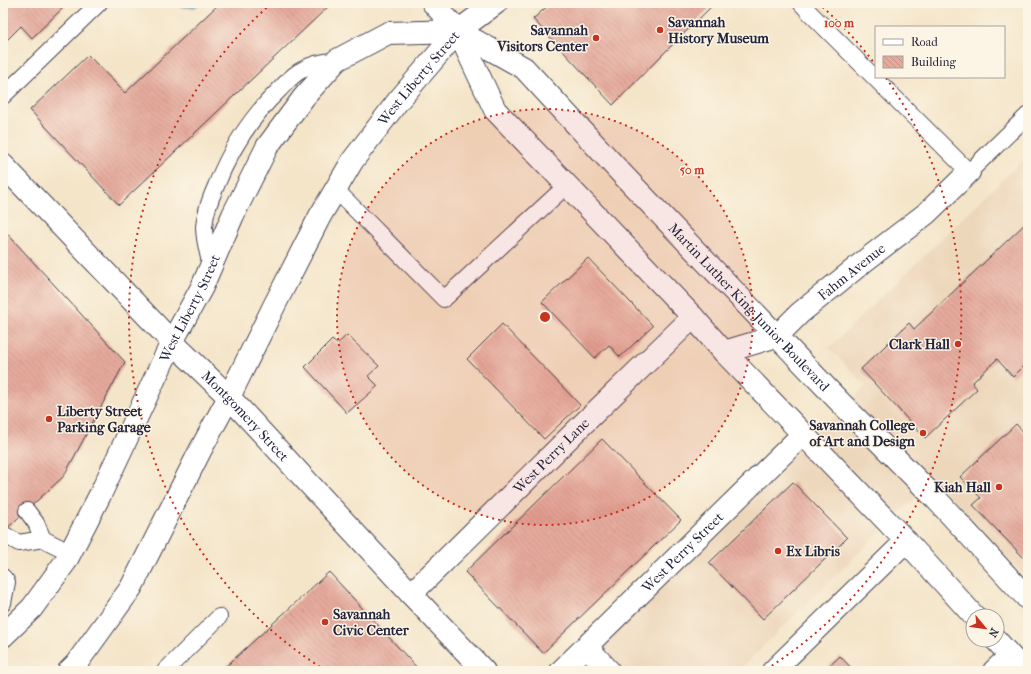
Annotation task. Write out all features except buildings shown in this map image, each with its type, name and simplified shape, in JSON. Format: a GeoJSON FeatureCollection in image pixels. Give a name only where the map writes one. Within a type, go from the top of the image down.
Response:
{"type":"FeatureCollection","features":[{"type":"Feature","properties":{"kind":"main road","name":"Martin Luther King Junior Boulevard"},"geometry":{"type":"LineString","coordinates":[[433,3],[458,31],[495,110],[693,317],[724,352],[906,541],[967,608]]}},
{"type":"Feature","properties":{"kind":"main road"},"geometry":{"type":"LineString","coordinates":[[458,31],[496,3]]}},
{"type":"Feature","properties":{"kind":"main road","name":"Martin Luther King Junior Boulevard"},"geometry":{"type":"LineString","coordinates":[[458,31],[524,68],[838,400],[937,500],[1028,599]]}},
{"type":"Feature","properties":{"kind":"main road","name":"West Liberty Street"},"geometry":{"type":"LineString","coordinates":[[7,625],[32,608],[71,553],[172,342],[202,287],[233,215],[267,147],[304,97],[337,60],[388,33],[458,31]]}},
{"type":"Feature","properties":{"kind":"main road","name":"West Liberty Street"},"geometry":{"type":"LineString","coordinates":[[68,671],[76,664],[131,588],[320,216],[354,160],[398,101],[458,31]]}},
{"type":"Feature","properties":{"kind":"main road","name":"Montgomery Street"},"geometry":{"type":"LineString","coordinates":[[3,165],[172,342],[229,397],[484,671]]}},
{"type":"Feature","properties":{"kind":"main road","name":"Fahm Avenue"},"geometry":{"type":"LineString","coordinates":[[724,352],[777,336],[800,313],[867,258],[927,213],[969,172]]}},
{"type":"Feature","properties":{"kind":"main road","name":"West Perry Lane"},"geometry":{"type":"LineString","coordinates":[[411,594],[693,317]]}},
{"type":"Feature","properties":{"kind":"main road","name":"West Perry Street"},"geometry":{"type":"LineString","coordinates":[[561,671],[803,434]]}},
{"type":"Feature","properties":{"kind":"main road"},"geometry":{"type":"LineString","coordinates":[[773,671],[906,541]]}},
{"type":"Feature","properties":{"kind":"main road"},"geometry":{"type":"LineString","coordinates":[[587,647],[609,671]]}},
{"type":"Feature","properties":{"kind":"main road"},"geometry":{"type":"LineString","coordinates":[[994,671],[1017,663],[1003,648]]}},
{"type":"Feature","properties":{"kind":"lane"},"geometry":{"type":"LineString","coordinates":[[3,96],[99,3]]}},
{"type":"Feature","properties":{"kind":"lane"},"geometry":{"type":"LineString","coordinates":[[801,3],[969,172]]}},
{"type":"Feature","properties":{"kind":"lane"},"geometry":{"type":"LineString","coordinates":[[211,266],[204,226],[210,199],[225,164],[245,129],[264,104],[301,70],[313,64],[337,60]]}},
{"type":"Feature","properties":{"kind":"lane","name":"Fahm Avenue"},"geometry":{"type":"LineString","coordinates":[[969,172],[1028,115]]}},
{"type":"Feature","properties":{"kind":"lane"},"geometry":{"type":"LineString","coordinates":[[336,190],[444,299],[567,185]]}},
{"type":"Feature","properties":{"kind":"lane"},"geometry":{"type":"LineString","coordinates":[[27,511],[36,523],[43,539]]}},
{"type":"Feature","properties":{"kind":"lane"},"geometry":{"type":"LineString","coordinates":[[3,534],[19,543],[43,539],[71,553]]}},
{"type":"Feature","properties":{"kind":"lane"},"geometry":{"type":"LineString","coordinates":[[3,577],[7,582],[3,603]]}},
{"type":"Feature","properties":{"kind":"lane"},"geometry":{"type":"LineString","coordinates":[[165,671],[219,617]]}},
{"type":"Feature","properties":{"kind":"shaded area","name":"Savannah College of Art and Design"},"geometry":{"type":"Polygon","coordinates":[[[1028,155],[1028,580],[934,479],[738,671],[625,671],[598,642],[866,386],[829,348],[1028,155]]]}},
{"type":"Feature","properties":{"kind":"water"},"geometry":{"type":"Polygon","coordinates":[[[176,3],[200,3],[195,7],[180,7],[176,3]]]}},
{"type":"Feature","properties":{"kind":"place","name":"Savannah History Museum"},"geometry":{"type":"Point","coordinates":[660,30]}},
{"type":"Feature","properties":{"kind":"place","name":"Savannah Visitors Center"},"geometry":{"type":"Point","coordinates":[596,38]}},
{"type":"Feature","properties":{"kind":"place","name":"Clark Hall"},"geometry":{"type":"Point","coordinates":[958,344]}},
{"type":"Feature","properties":{"kind":"place","name":"Liberty Street Parking Garage"},"geometry":{"type":"Point","coordinates":[49,419]}},
{"type":"Feature","properties":{"kind":"place","name":"Savannah College of Art and Design"},"geometry":{"type":"Point","coordinates":[923,433]}},
{"type":"Feature","properties":{"kind":"place","name":"Kiah Hall"},"geometry":{"type":"Point","coordinates":[999,487]}},
{"type":"Feature","properties":{"kind":"place","name":"Ex Libris"},"geometry":{"type":"Point","coordinates":[778,551]}},
{"type":"Feature","properties":{"kind":"place","name":"Savannah Civic Center"},"geometry":{"type":"Point","coordinates":[325,622]}}]}
